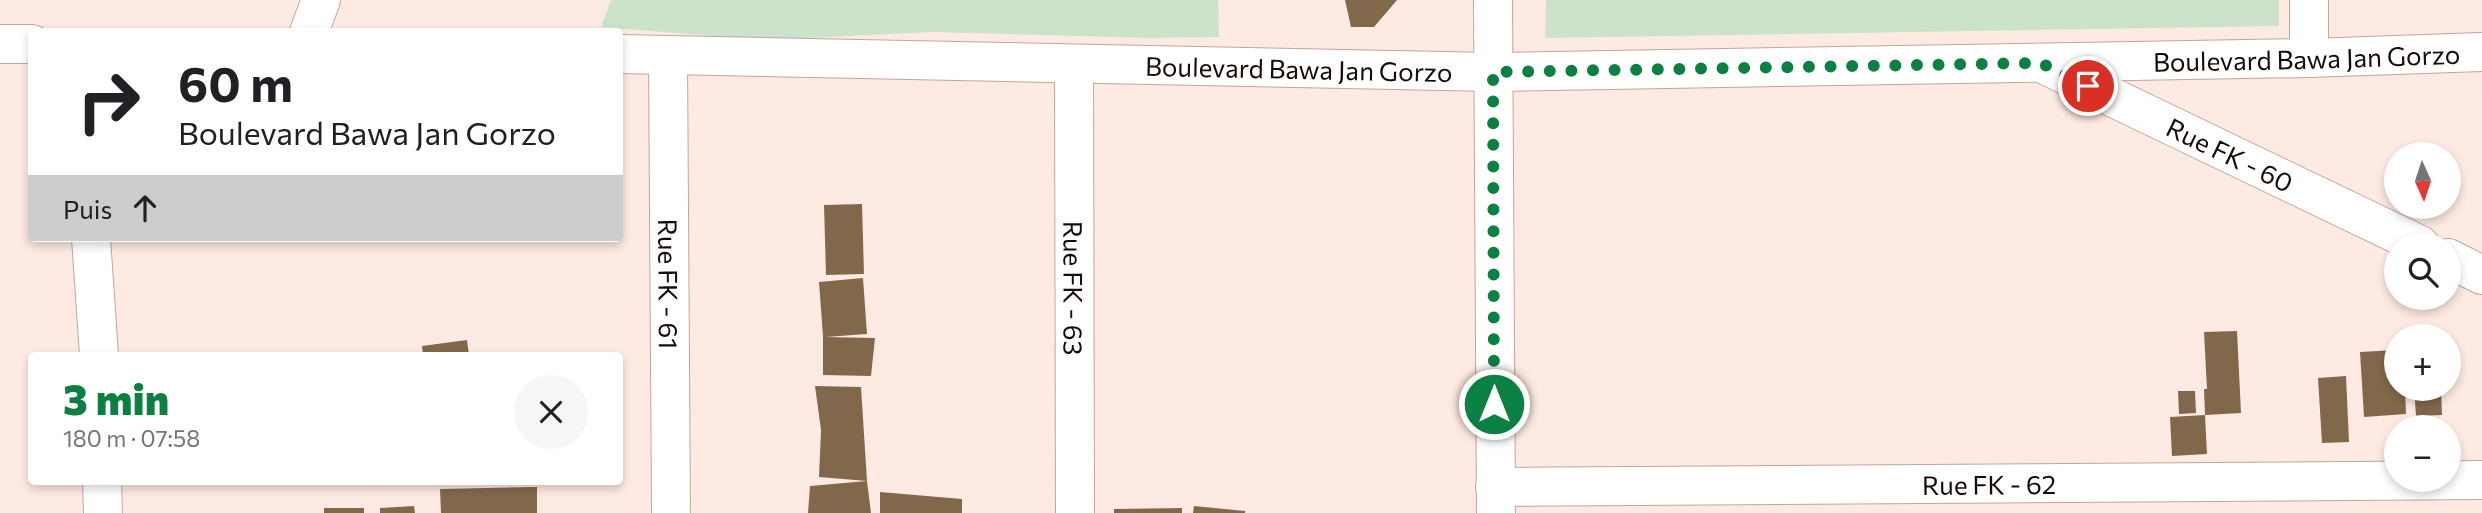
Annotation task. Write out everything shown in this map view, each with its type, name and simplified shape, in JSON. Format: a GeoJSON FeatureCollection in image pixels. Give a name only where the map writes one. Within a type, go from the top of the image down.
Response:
{"type":"FeatureCollection","features":[{"type":"Feature","properties":{"kind":"street"},"geometry":{"type":"LineString","coordinates":[[310,28],[321,0]]}},
{"type":"Feature","properties":{"kind":"street"},"geometry":{"type":"LineString","coordinates":[[1493,0],[1495,500]]}},
{"type":"Feature","properties":{"kind":"street"},"geometry":{"type":"LineString","coordinates":[[2309,0],[2309,58]]}},
{"type":"Feature","properties":{"kind":"street"},"geometry":{"type":"LineString","coordinates":[[0,44],[28,44]]}},
{"type":"Feature","properties":{"kind":"street","name":"Boulevard Bawa Jan Gorzo"},"geometry":{"type":"LineString","coordinates":[[623,54],[1493,72],[2309,58],[2482,52]]}},
{"type":"Feature","properties":{"kind":"street","name":"Rue FK - 61"},"geometry":{"type":"LineString","coordinates":[[668,56],[671,513]]}},
{"type":"Feature","properties":{"kind":"street","name":"Rue FK - 60"},"geometry":{"type":"LineString","coordinates":[[2041,63],[2395,233]]}},
{"type":"Feature","properties":{"kind":"street","name":"Rue FK - 63"},"geometry":{"type":"LineString","coordinates":[[1074,64],[1075,513]]}},
{"type":"Feature","properties":{"kind":"street"},"geometry":{"type":"LineString","coordinates":[[91,242],[99,352]]}},
{"type":"Feature","properties":{"kind":"street"},"geometry":{"type":"LineString","coordinates":[[2461,264],[2482,275]]}},
{"type":"Feature","properties":{"kind":"street","name":"Rue FK - 62"},"geometry":{"type":"LineString","coordinates":[[1495,500],[2482,480]]}},
{"type":"Feature","properties":{"kind":"street"},"geometry":{"type":"LineString","coordinates":[[102,485],[103,513]]}},
{"type":"Feature","properties":{"kind":"green space"},"geometry":{"type":"Polygon","coordinates":[[[611,0],[1218,0],[1219,37],[1150,38],[932,32],[765,40],[601,27],[611,0]]]}},
{"type":"Feature","properties":{"kind":"green space"},"geometry":{"type":"Polygon","coordinates":[[[1546,0],[2279,0],[2279,26],[1545,38],[1546,0]]]}},
{"type":"Feature","properties":{"kind":"building"},"geometry":{"type":"Polygon","coordinates":[[[1345,0],[1397,0],[1374,27],[1351,27],[1345,0]]]}},
{"type":"Feature","properties":{"kind":"building"},"geometry":{"type":"Polygon","coordinates":[[[862,204],[864,274],[826,275],[824,205],[862,204]]]}},
{"type":"Feature","properties":{"kind":"building"},"geometry":{"type":"Polygon","coordinates":[[[863,278],[867,334],[826,337],[875,338],[871,376],[823,375],[819,282],[863,278]]]}},
{"type":"Feature","properties":{"kind":"building"},"geometry":{"type":"Polygon","coordinates":[[[2237,331],[2241,413],[2205,415],[2204,389],[2207,389],[2204,332],[2237,331]]]}},
{"type":"Feature","properties":{"kind":"building"},"geometry":{"type":"Polygon","coordinates":[[[467,340],[469,352],[423,352],[422,346],[467,340]]]}},
{"type":"Feature","properties":{"kind":"building"},"geometry":{"type":"Polygon","coordinates":[[[2384,351],[2384,401],[2406,401],[2406,414],[2364,417],[2360,352],[2384,351]]]}},
{"type":"Feature","properties":{"kind":"building"},"geometry":{"type":"Polygon","coordinates":[[[2346,376],[2349,442],[2322,443],[2318,378],[2346,376]]]}},
{"type":"Feature","properties":{"kind":"building"},"geometry":{"type":"Polygon","coordinates":[[[815,386],[861,387],[867,481],[819,477],[821,430],[815,386]]]}},
{"type":"Feature","properties":{"kind":"building"},"geometry":{"type":"Polygon","coordinates":[[[2178,391],[2195,391],[2196,413],[2179,414],[2178,391]]]}},
{"type":"Feature","properties":{"kind":"building"},"geometry":{"type":"Polygon","coordinates":[[[2415,401],[2441,401],[2442,415],[2416,415],[2415,401]]]}},
{"type":"Feature","properties":{"kind":"building"},"geometry":{"type":"Polygon","coordinates":[[[2205,415],[2207,454],[2172,456],[2170,417],[2205,415]]]}},
{"type":"Feature","properties":{"kind":"building"},"geometry":{"type":"Polygon","coordinates":[[[867,481],[871,513],[808,513],[810,486],[867,481]]]}},
{"type":"Feature","properties":{"kind":"building"},"geometry":{"type":"Polygon","coordinates":[[[537,487],[537,513],[441,513],[440,489],[537,487]]]}},
{"type":"Feature","properties":{"kind":"building"},"geometry":{"type":"Polygon","coordinates":[[[880,492],[962,499],[962,513],[880,513],[880,492]]]}},
{"type":"Feature","properties":{"kind":"building"},"geometry":{"type":"Polygon","coordinates":[[[414,506],[415,513],[380,513],[380,508],[414,506]]]}},
{"type":"Feature","properties":{"kind":"building"},"geometry":{"type":"Polygon","coordinates":[[[1194,506],[1245,511],[1245,513],[1193,513],[1194,506]]]}},
{"type":"Feature","properties":{"kind":"building"},"geometry":{"type":"Polygon","coordinates":[[[324,508],[364,508],[364,513],[324,513],[324,508]]]}},
{"type":"Feature","properties":{"kind":"building"},"geometry":{"type":"Polygon","coordinates":[[[1182,508],[1182,513],[1114,513],[1114,509],[1182,508]]]}},
{"type":"Feature","properties":{"kind":"route"},"geometry":{"type":"LineString","coordinates":[[1494,404],[1493,72],[2041,63],[2088,86]]}}]}
